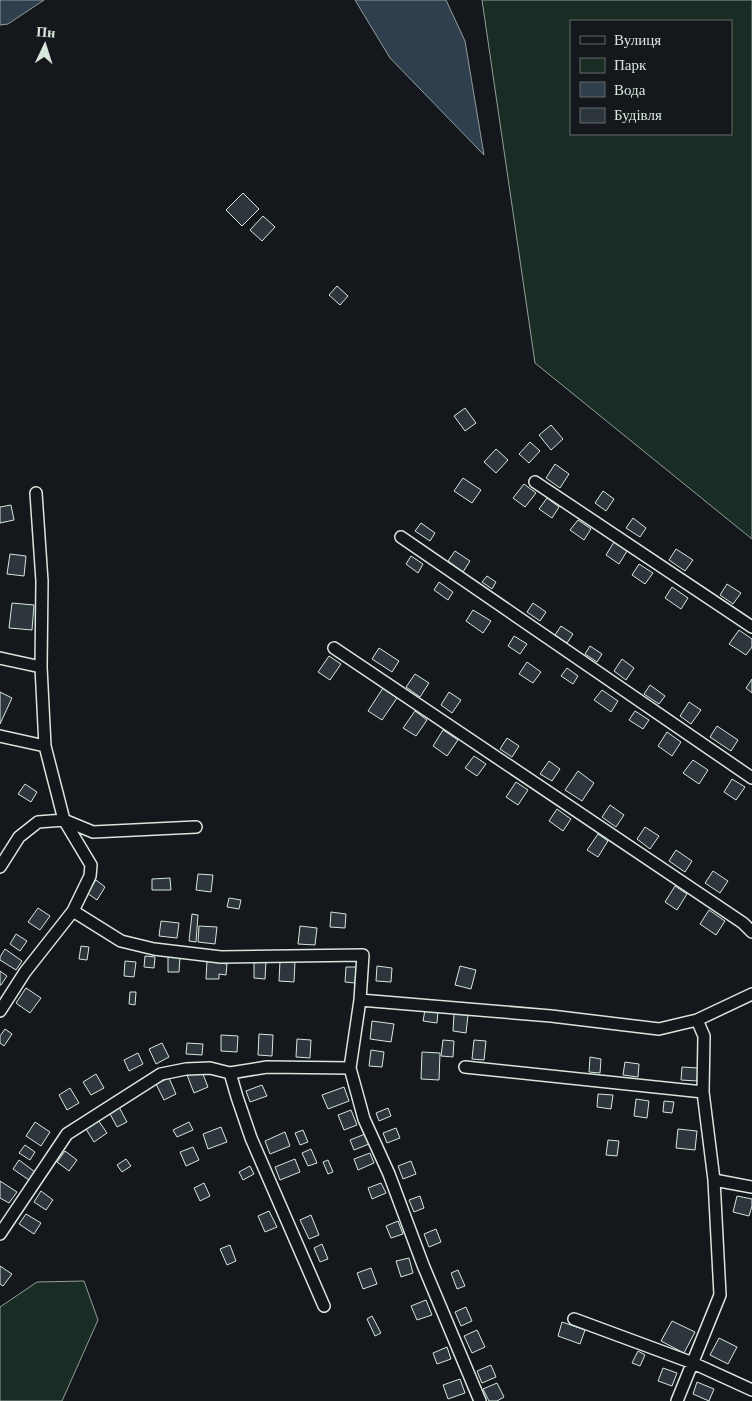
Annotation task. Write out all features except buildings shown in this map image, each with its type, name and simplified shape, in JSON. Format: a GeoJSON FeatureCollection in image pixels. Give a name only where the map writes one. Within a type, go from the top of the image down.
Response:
{"type":"FeatureCollection","features":[{"type":"Feature","properties":{"kind":"street"},"geometry":{"type":"LineString","coordinates":[[535,482],[752,627]]}},
{"type":"Feature","properties":{"kind":"street"},"geometry":{"type":"LineString","coordinates":[[0,1011],[25,972],[73,912],[90,876],[90,865],[64,820],[44,746],[41,667],[42,581],[36,492]]}},
{"type":"Feature","properties":{"kind":"street"},"geometry":{"type":"LineString","coordinates":[[401,537],[752,778]]}},
{"type":"Feature","properties":{"kind":"street"},"geometry":{"type":"LineString","coordinates":[[334,648],[743,923],[752,932]]}},
{"type":"Feature","properties":{"kind":"street"},"geometry":{"type":"LineString","coordinates":[[0,658],[41,667]]}},
{"type":"Feature","properties":{"kind":"street"},"geometry":{"type":"LineString","coordinates":[[0,736],[44,746]]}},
{"type":"Feature","properties":{"kind":"street"},"geometry":{"type":"LineString","coordinates":[[0,867],[19,837],[38,822],[64,820],[92,832],[196,827]]}},
{"type":"Feature","properties":{"kind":"street"},"geometry":{"type":"LineString","coordinates":[[73,912],[120,940],[154,949],[221,957],[363,955],[360,1000],[350,1068],[364,1119],[389,1174],[423,1265],[480,1401]]}},
{"type":"Feature","properties":{"kind":"street"},"geometry":{"type":"LineString","coordinates":[[360,1000],[551,1016],[659,1029],[697,1020],[752,994]]}},
{"type":"Feature","properties":{"kind":"street"},"geometry":{"type":"LineString","coordinates":[[677,1401],[720,1295],[714,1180],[703,1092],[704,1036],[697,1020]]}},
{"type":"Feature","properties":{"kind":"street"},"geometry":{"type":"LineString","coordinates":[[0,1234],[67,1134],[161,1074],[194,1068],[210,1068],[230,1073],[267,1067],[350,1068]]}},
{"type":"Feature","properties":{"kind":"street"},"geometry":{"type":"LineString","coordinates":[[465,1067],[703,1092]]}},
{"type":"Feature","properties":{"kind":"street"},"geometry":{"type":"LineString","coordinates":[[230,1073],[251,1138],[324,1306]]}},
{"type":"Feature","properties":{"kind":"street"},"geometry":{"type":"LineString","coordinates":[[714,1180],[752,1187]]}},
{"type":"Feature","properties":{"kind":"street"},"geometry":{"type":"LineString","coordinates":[[574,1319],[693,1363],[752,1390]]}},
{"type":"Feature","properties":{"kind":"green space"},"geometry":{"type":"Polygon","coordinates":[[[482,0],[752,0],[752,539],[535,363],[482,0]]]}},
{"type":"Feature","properties":{"kind":"green space"},"geometry":{"type":"Polygon","coordinates":[[[84,1281],[98,1320],[62,1401],[0,1401],[0,1307],[37,1282],[84,1281]]]}},
{"type":"Feature","properties":{"kind":"water"},"geometry":{"type":"Polygon","coordinates":[[[0,0],[44,0],[8,24],[0,25],[0,0]]]}},
{"type":"Feature","properties":{"kind":"water"},"geometry":{"type":"Polygon","coordinates":[[[355,0],[446,0],[465,41],[484,155],[390,58],[355,0]]]}}]}
